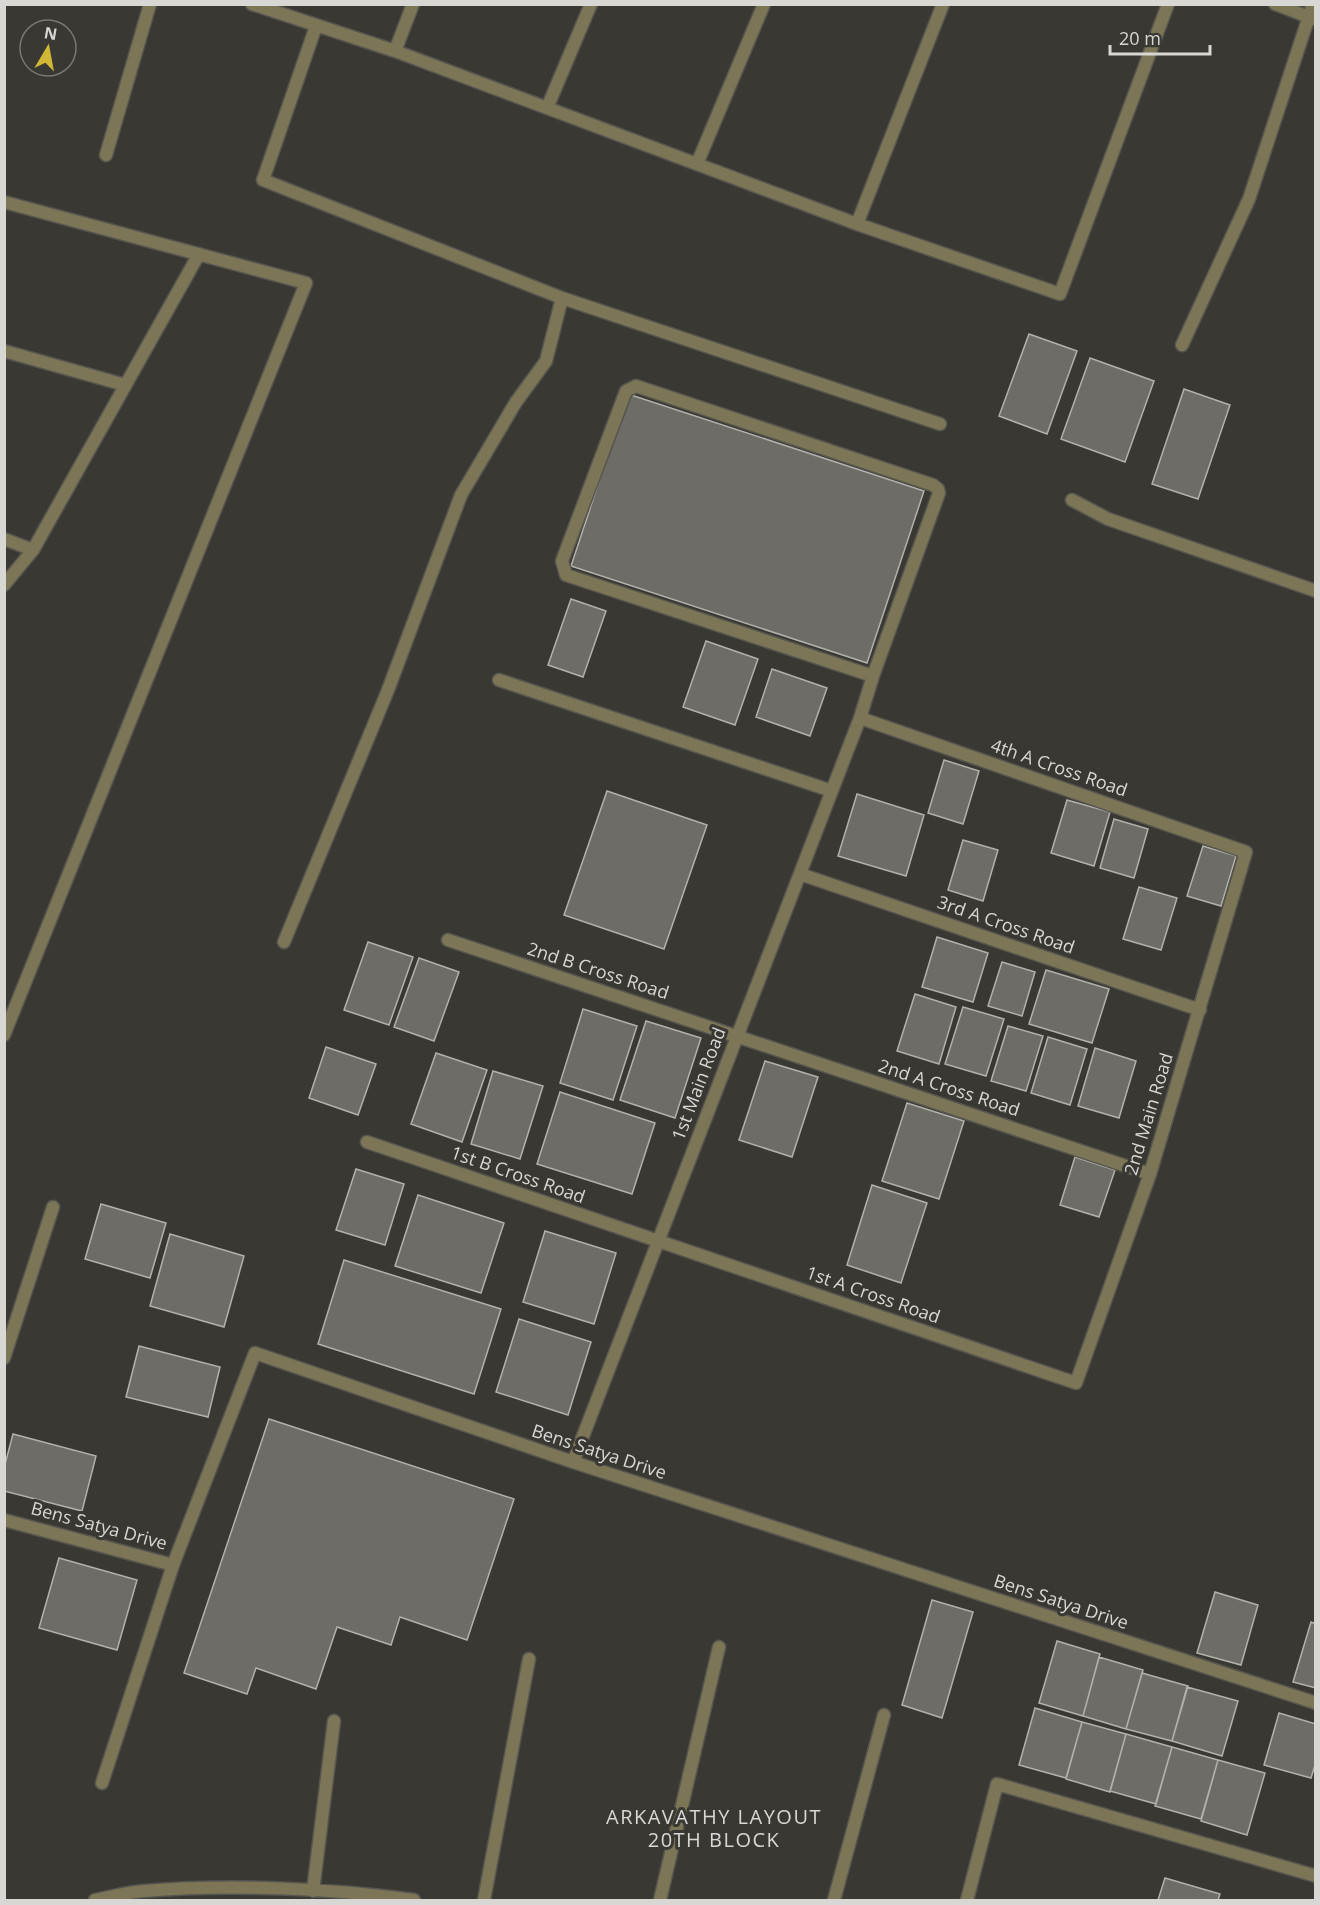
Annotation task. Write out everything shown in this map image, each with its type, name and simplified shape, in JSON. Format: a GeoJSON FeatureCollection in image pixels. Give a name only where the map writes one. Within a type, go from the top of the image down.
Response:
{"type":"FeatureCollection","features":[{"type":"Feature","properties":{"kind":"street"},"geometry":{"type":"LineString","coordinates":[[106,154],[150,4]]}},
{"type":"Feature","properties":{"kind":"street"},"geometry":{"type":"LineString","coordinates":[[252,4],[281,9],[316,26],[395,51],[857,224],[1060,294],[1168,4]]}},
{"type":"Feature","properties":{"kind":"street"},"geometry":{"type":"LineString","coordinates":[[395,51],[413,4]]}},
{"type":"Feature","properties":{"kind":"street"},"geometry":{"type":"LineString","coordinates":[[547,108],[591,4]]}},
{"type":"Feature","properties":{"kind":"street"},"geometry":{"type":"LineString","coordinates":[[697,164],[764,4]]}},
{"type":"Feature","properties":{"kind":"street"},"geometry":{"type":"LineString","coordinates":[[857,224],[943,4]]}},
{"type":"Feature","properties":{"kind":"street"},"geometry":{"type":"LineString","coordinates":[[1275,4],[1312,19]]}},
{"type":"Feature","properties":{"kind":"street"},"geometry":{"type":"LineString","coordinates":[[1182,345],[1249,199],[1312,19],[1313,4]]}},
{"type":"Feature","properties":{"kind":"street"},"geometry":{"type":"LineString","coordinates":[[316,26],[263,180],[562,298],[940,424]]}},
{"type":"Feature","properties":{"kind":"street"},"geometry":{"type":"LineString","coordinates":[[4,202],[306,283],[4,1035]]}},
{"type":"Feature","properties":{"kind":"street"},"geometry":{"type":"LineString","coordinates":[[4,585],[33,550],[199,254]]}},
{"type":"Feature","properties":{"kind":"street"},"geometry":{"type":"LineString","coordinates":[[284,942],[388,690],[461,495],[516,402],[546,361],[562,298]]}},
{"type":"Feature","properties":{"kind":"street"},"geometry":{"type":"LineString","coordinates":[[4,351],[125,385]]}},
{"type":"Feature","properties":{"kind":"street","name":"1st Main Road"},"geometry":{"type":"LineString","coordinates":[[573,1462],[860,718],[939,493],[938,489],[922,481],[636,386],[626,391],[562,561],[566,575],[873,676]]}},
{"type":"Feature","properties":{"kind":"street"},"geometry":{"type":"LineString","coordinates":[[1072,500],[1108,519],[1316,591]]}},
{"type":"Feature","properties":{"kind":"street"},"geometry":{"type":"LineString","coordinates":[[4,539],[33,550]]}},
{"type":"Feature","properties":{"kind":"street"},"geometry":{"type":"LineString","coordinates":[[499,680],[832,791]]}},
{"type":"Feature","properties":{"kind":"street","name":"4th A Cross Road"},"geometry":{"type":"LineString","coordinates":[[860,718],[1246,852]]}},
{"type":"Feature","properties":{"kind":"street","name":"2nd Main Road"},"geometry":{"type":"LineString","coordinates":[[1076,1383],[1150,1174],[1246,852]]}},
{"type":"Feature","properties":{"kind":"street","name":"3rd A Cross Road"},"geometry":{"type":"LineString","coordinates":[[800,874],[1200,1010]]}},
{"type":"Feature","properties":{"kind":"street","name":"2nd B Cross Road"},"geometry":{"type":"LineString","coordinates":[[448,940],[737,1036]]}},
{"type":"Feature","properties":{"kind":"street","name":"2nd A Cross Road"},"geometry":{"type":"LineString","coordinates":[[737,1036],[1150,1174]]}},
{"type":"Feature","properties":{"kind":"street","name":"1st B Cross Road"},"geometry":{"type":"LineString","coordinates":[[367,1142],[658,1242]]}},
{"type":"Feature","properties":{"kind":"street"},"geometry":{"type":"LineString","coordinates":[[4,1358],[53,1207]]}},
{"type":"Feature","properties":{"kind":"street","name":"1st A Cross Road"},"geometry":{"type":"LineString","coordinates":[[658,1242],[1076,1383]]}},
{"type":"Feature","properties":{"kind":"street","name":"Bens Satya Drive"},"geometry":{"type":"LineString","coordinates":[[4,1520],[173,1564],[255,1353],[573,1462],[1316,1703]]}},
{"type":"Feature","properties":{"kind":"street"},"geometry":{"type":"LineString","coordinates":[[102,1783],[173,1564]]}},
{"type":"Feature","properties":{"kind":"street"},"geometry":{"type":"LineString","coordinates":[[660,1900],[719,1647]]}},
{"type":"Feature","properties":{"kind":"street"},"geometry":{"type":"LineString","coordinates":[[484,1900],[529,1659]]}},
{"type":"Feature","properties":{"kind":"street"},"geometry":{"type":"LineString","coordinates":[[834,1900],[884,1715]]}},
{"type":"Feature","properties":{"kind":"street"},"geometry":{"type":"LineString","coordinates":[[313,1891],[334,1721]]}},
{"type":"Feature","properties":{"kind":"street"},"geometry":{"type":"LineString","coordinates":[[967,1900],[997,1784],[1316,1876]]}},
{"type":"Feature","properties":{"kind":"street"},"geometry":{"type":"LineString","coordinates":[[95,1900],[143,1891],[228,1889],[313,1891],[414,1900]]}},
{"type":"Feature","properties":{"kind":"building"},"geometry":{"type":"Polygon","coordinates":[[[1029,334],[1077,351],[1047,434],[999,416],[1029,334]]]}},
{"type":"Feature","properties":{"kind":"building"},"geometry":{"type":"Polygon","coordinates":[[[1090,358],[1154,381],[1125,462],[1061,439],[1090,358]]]}},
{"type":"Feature","properties":{"kind":"building"},"geometry":{"type":"Polygon","coordinates":[[[1184,389],[1230,405],[1198,499],[1152,484],[1184,389]]]}},
{"type":"Feature","properties":{"kind":"building"},"geometry":{"type":"Polygon","coordinates":[[[628,394],[924,491],[867,663],[571,566],[628,394]]]}},
{"type":"Feature","properties":{"kind":"building"},"geometry":{"type":"Polygon","coordinates":[[[571,599],[606,611],[583,677],[548,665],[571,599]]]}},
{"type":"Feature","properties":{"kind":"building"},"geometry":{"type":"Polygon","coordinates":[[[706,641],[758,659],[735,725],[683,707],[706,641]]]}},
{"type":"Feature","properties":{"kind":"building"},"geometry":{"type":"Polygon","coordinates":[[[772,669],[827,688],[810,736],[756,717],[772,669]]]}},
{"type":"Feature","properties":{"kind":"building"},"geometry":{"type":"Polygon","coordinates":[[[944,760],[979,771],[963,824],[928,813],[944,760]]]}},
{"type":"Feature","properties":{"kind":"building"},"geometry":{"type":"Polygon","coordinates":[[[607,791],[707,825],[664,949],[564,915],[607,791]]]}},
{"type":"Feature","properties":{"kind":"building"},"geometry":{"type":"Polygon","coordinates":[[[857,794],[924,815],[906,876],[838,856],[857,794]]]}},
{"type":"Feature","properties":{"kind":"building"},"geometry":{"type":"Polygon","coordinates":[[[1067,800],[1110,812],[1094,866],[1051,853],[1067,800]]]}},
{"type":"Feature","properties":{"kind":"building"},"geometry":{"type":"Polygon","coordinates":[[[1114,819],[1148,829],[1134,878],[1100,868],[1114,819]]]}},
{"type":"Feature","properties":{"kind":"building"},"geometry":{"type":"Polygon","coordinates":[[[963,840],[998,850],[983,901],[948,890],[963,840]]]}},
{"type":"Feature","properties":{"kind":"building"},"geometry":{"type":"Polygon","coordinates":[[[1203,846],[1236,856],[1221,906],[1187,896],[1203,846]]]}},
{"type":"Feature","properties":{"kind":"building"},"geometry":{"type":"Polygon","coordinates":[[[1139,887],[1177,898],[1161,950],[1123,939],[1139,887]]]}},
{"type":"Feature","properties":{"kind":"building"},"geometry":{"type":"Polygon","coordinates":[[[937,937],[988,953],[973,1002],[922,987],[937,937]]]}},
{"type":"Feature","properties":{"kind":"building"},"geometry":{"type":"Polygon","coordinates":[[[368,942],[413,957],[389,1025],[344,1010],[368,942]]]}},
{"type":"Feature","properties":{"kind":"building"},"geometry":{"type":"Polygon","coordinates":[[[419,958],[459,972],[434,1041],[394,1027],[419,958]]]}},
{"type":"Feature","properties":{"kind":"building"},"geometry":{"type":"Polygon","coordinates":[[[1002,962],[1035,972],[1022,1016],[988,1006],[1002,962]]]}},
{"type":"Feature","properties":{"kind":"building"},"geometry":{"type":"Polygon","coordinates":[[[1046,970],[1109,989],[1092,1043],[1029,1024],[1046,970]]]}},
{"type":"Feature","properties":{"kind":"building"},"geometry":{"type":"Polygon","coordinates":[[[915,994],[956,1007],[939,1064],[897,1051],[915,994]]]}},
{"type":"Feature","properties":{"kind":"building"},"geometry":{"type":"Polygon","coordinates":[[[963,1007],[1004,1019],[986,1076],[945,1064],[963,1007]]]}},
{"type":"Feature","properties":{"kind":"building"},"geometry":{"type":"Polygon","coordinates":[[[583,1009],[637,1026],[613,1100],[560,1083],[583,1009]]]}},
{"type":"Feature","properties":{"kind":"building"},"geometry":{"type":"Polygon","coordinates":[[[646,1021],[701,1038],[675,1118],[620,1100],[646,1021]]]}},
{"type":"Feature","properties":{"kind":"building"},"geometry":{"type":"Polygon","coordinates":[[[1008,1026],[1043,1036],[1026,1091],[991,1081],[1008,1026]]]}},
{"type":"Feature","properties":{"kind":"building"},"geometry":{"type":"Polygon","coordinates":[[[1048,1037],[1087,1049],[1070,1105],[1031,1093],[1048,1037]]]}},
{"type":"Feature","properties":{"kind":"building"},"geometry":{"type":"Polygon","coordinates":[[[326,1047],[376,1064],[358,1115],[309,1098],[326,1047]]]}},
{"type":"Feature","properties":{"kind":"building"},"geometry":{"type":"Polygon","coordinates":[[[1095,1048],[1136,1061],[1119,1118],[1078,1106],[1095,1048]]]}},
{"type":"Feature","properties":{"kind":"building"},"geometry":{"type":"Polygon","coordinates":[[[436,1053],[487,1070],[462,1142],[411,1124],[436,1053]]]}},
{"type":"Feature","properties":{"kind":"building"},"geometry":{"type":"Polygon","coordinates":[[[765,1061],[818,1077],[792,1157],[739,1140],[765,1061]]]}},
{"type":"Feature","properties":{"kind":"building"},"geometry":{"type":"Polygon","coordinates":[[[493,1071],[543,1086],[520,1159],[471,1144],[493,1071]]]}},
{"type":"Feature","properties":{"kind":"building"},"geometry":{"type":"Polygon","coordinates":[[[560,1092],[655,1123],[632,1194],[537,1164],[560,1092]]]}},
{"type":"Feature","properties":{"kind":"building"},"geometry":{"type":"Polygon","coordinates":[[[907,1103],[964,1121],[939,1199],[882,1181],[907,1103]]]}},
{"type":"Feature","properties":{"kind":"building"},"geometry":{"type":"Polygon","coordinates":[[[1075,1157],[1115,1170],[1099,1217],[1060,1205],[1075,1157]]]}},
{"type":"Feature","properties":{"kind":"building"},"geometry":{"type":"Polygon","coordinates":[[[356,1169],[404,1184],[385,1245],[336,1230],[356,1169]]]}},
{"type":"Feature","properties":{"kind":"building"},"geometry":{"type":"Polygon","coordinates":[[[872,1185],[927,1203],[901,1283],[847,1265],[872,1185]]]}},
{"type":"Feature","properties":{"kind":"building"},"geometry":{"type":"Polygon","coordinates":[[[418,1195],[504,1223],[481,1293],[395,1266],[418,1195]]]}},
{"type":"Feature","properties":{"kind":"building"},"geometry":{"type":"Polygon","coordinates":[[[101,1204],[166,1223],[150,1278],[85,1259],[101,1204]]]}},
{"type":"Feature","properties":{"kind":"building"},"geometry":{"type":"Polygon","coordinates":[[[545,1231],[616,1253],[594,1324],[523,1302],[545,1231]]]}},
{"type":"Feature","properties":{"kind":"building"},"geometry":{"type":"Polygon","coordinates":[[[170,1234],[244,1256],[224,1327],[150,1306],[170,1234]]]}},
{"type":"Feature","properties":{"kind":"building"},"geometry":{"type":"Polygon","coordinates":[[[344,1260],[501,1309],[474,1394],[318,1344],[344,1260]]]}},
{"type":"Feature","properties":{"kind":"building"},"geometry":{"type":"Polygon","coordinates":[[[519,1319],[591,1342],[568,1415],[496,1392],[519,1319]]]}},
{"type":"Feature","properties":{"kind":"building"},"geometry":{"type":"Polygon","coordinates":[[[139,1346],[220,1367],[208,1417],[126,1397],[139,1346]]]}},
{"type":"Feature","properties":{"kind":"building"},"geometry":{"type":"Polygon","coordinates":[[[269,1419],[514,1499],[467,1640],[400,1617],[391,1645],[337,1627],[316,1689],[256,1668],[247,1694],[184,1673],[269,1419]]]}},
{"type":"Feature","properties":{"kind":"building"},"geometry":{"type":"Polygon","coordinates":[[[13,1434],[96,1456],[82,1511],[4,1491],[4,1468],[13,1434]]]}},
{"type":"Feature","properties":{"kind":"building"},"geometry":{"type":"Polygon","coordinates":[[[59,1558],[137,1580],[117,1650],[39,1628],[59,1558]]]}},
{"type":"Feature","properties":{"kind":"building"},"geometry":{"type":"Polygon","coordinates":[[[1215,1592],[1258,1605],[1241,1665],[1197,1653],[1215,1592]]]}},
{"type":"Feature","properties":{"kind":"building"},"geometry":{"type":"Polygon","coordinates":[[[932,1600],[973,1612],[942,1718],[902,1705],[932,1600]]]}},
{"type":"Feature","properties":{"kind":"building"},"geometry":{"type":"Polygon","coordinates":[[[1311,1622],[1316,1624],[1316,1688],[1293,1682],[1311,1622]]]}},
{"type":"Feature","properties":{"kind":"building"},"geometry":{"type":"Polygon","coordinates":[[[1057,1641],[1100,1654],[1083,1716],[1039,1703],[1057,1641]]]}},
{"type":"Feature","properties":{"kind":"building"},"geometry":{"type":"Polygon","coordinates":[[[1099,1657],[1143,1670],[1126,1729],[1083,1716],[1099,1657]]]}},
{"type":"Feature","properties":{"kind":"building"},"geometry":{"type":"Polygon","coordinates":[[[1142,1673],[1188,1686],[1172,1741],[1126,1729],[1142,1673]]]}},
{"type":"Feature","properties":{"kind":"building"},"geometry":{"type":"Polygon","coordinates":[[[1187,1687],[1238,1701],[1222,1756],[1172,1741],[1187,1687]]]}},
{"type":"Feature","properties":{"kind":"building"},"geometry":{"type":"Polygon","coordinates":[[[1035,1708],[1082,1722],[1066,1778],[1019,1765],[1035,1708]]]}},
{"type":"Feature","properties":{"kind":"building"},"geometry":{"type":"Polygon","coordinates":[[[1279,1713],[1316,1724],[1316,1762],[1311,1778],[1264,1765],[1279,1713]]]}},
{"type":"Feature","properties":{"kind":"building"},"geometry":{"type":"Polygon","coordinates":[[[1082,1722],[1126,1734],[1110,1792],[1066,1779],[1082,1722]]]}},
{"type":"Feature","properties":{"kind":"building"},"geometry":{"type":"Polygon","coordinates":[[[1126,1734],[1172,1747],[1156,1804],[1110,1791],[1126,1734]]]}},
{"type":"Feature","properties":{"kind":"building"},"geometry":{"type":"Polygon","coordinates":[[[1172,1747],[1218,1760],[1201,1819],[1155,1806],[1172,1747]]]}},
{"type":"Feature","properties":{"kind":"building"},"geometry":{"type":"Polygon","coordinates":[[[1218,1760],[1265,1773],[1247,1835],[1201,1821],[1218,1760]]]}},
{"type":"Feature","properties":{"kind":"building"},"geometry":{"type":"Polygon","coordinates":[[[1165,1878],[1220,1894],[1218,1900],[1158,1900],[1165,1878]]]}},
{"type":"Feature","properties":{"kind":"district","name":"ARKAVATHY LAYOUT 20TH BLOCK"},"geometry":{"type":"Point","coordinates":[714,1828]}}]}
